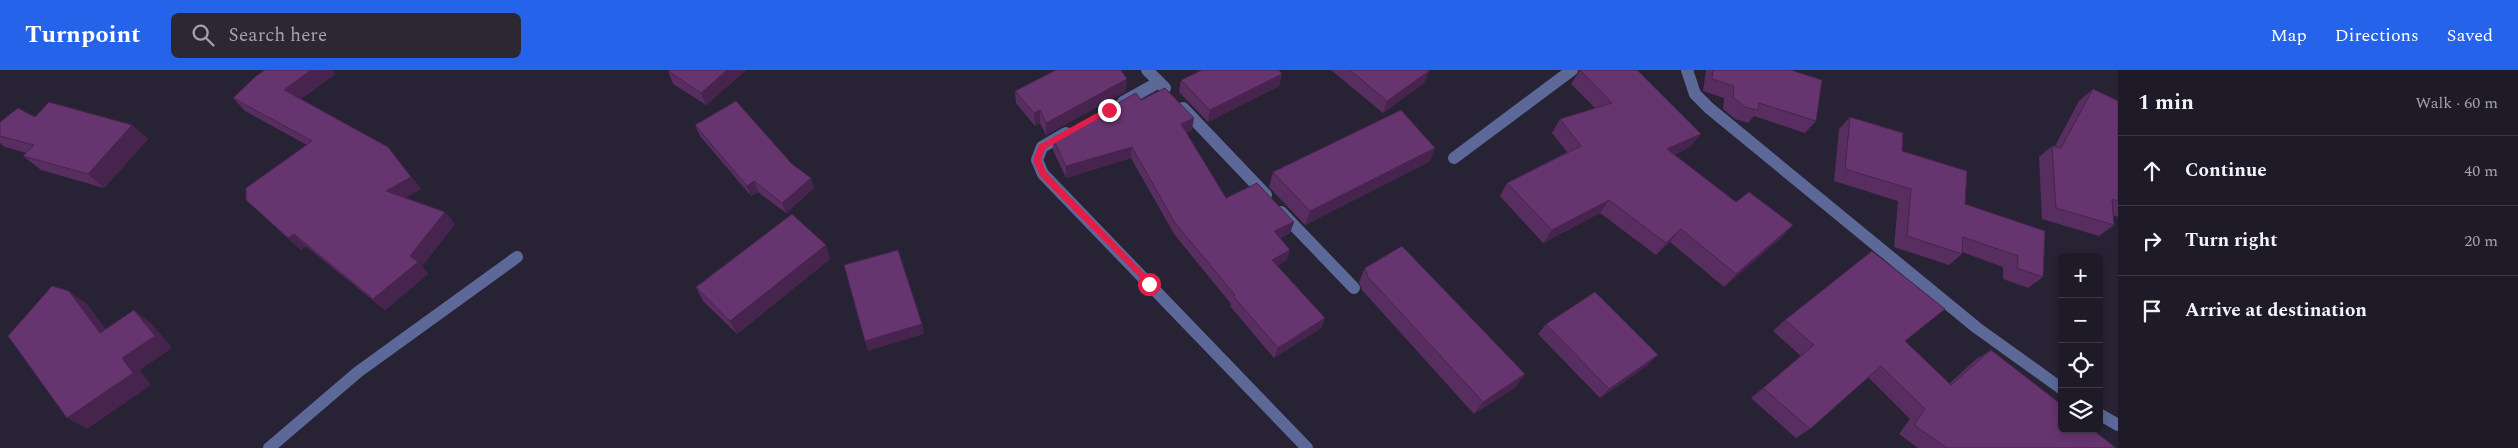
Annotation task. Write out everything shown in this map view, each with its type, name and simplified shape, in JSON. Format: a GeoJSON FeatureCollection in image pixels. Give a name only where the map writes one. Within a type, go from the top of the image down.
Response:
{"type":"FeatureCollection","features":[{"type":"Feature","properties":{"kind":"street"},"geometry":{"type":"LineString","coordinates":[[1148,70],[1354,288]]}},
{"type":"Feature","properties":{"kind":"street"},"geometry":{"type":"LineString","coordinates":[[1454,158],[1572,70]]}},
{"type":"Feature","properties":{"kind":"street"},"geometry":{"type":"LineString","coordinates":[[1687,70],[1695,94],[1709,108],[1978,328],[2061,388]]}},
{"type":"Feature","properties":{"kind":"street"},"geometry":{"type":"LineString","coordinates":[[1109,110],[1159,82]]}},
{"type":"Feature","properties":{"kind":"street"},"geometry":{"type":"LineString","coordinates":[[1075,128],[1042,147],[1037,160],[1043,174],[1307,448]]}},
{"type":"Feature","properties":{"kind":"street"},"geometry":{"type":"LineString","coordinates":[[269,448],[298,419],[329,394],[517,257]]}},
{"type":"Feature","properties":{"kind":"street"},"geometry":{"type":"LineString","coordinates":[[2103,416],[2118,425]]}},
{"type":"Feature","properties":{"kind":"building"},"geometry":{"type":"Polygon","coordinates":[[[265,70],[311,70],[284,90],[388,147],[411,177],[386,191],[445,212],[410,256],[418,262],[373,299],[294,234],[288,238],[246,200],[246,188],[312,141],[233,98],[265,70]]]}},
{"type":"Feature","properties":{"kind":"building"},"geometry":{"type":"Polygon","coordinates":[[[669,70],[727,70],[701,93],[669,70]]]}},
{"type":"Feature","properties":{"kind":"building"},"geometry":{"type":"Polygon","coordinates":[[[1056,70],[1121,70],[1127,79],[1046,123],[1040,110],[1034,113],[1015,91],[1056,70]]]}},
{"type":"Feature","properties":{"kind":"building"},"geometry":{"type":"Polygon","coordinates":[[[1202,70],[1279,70],[1282,74],[1210,110],[1181,80],[1202,70]]]}},
{"type":"Feature","properties":{"kind":"building"},"geometry":{"type":"Polygon","coordinates":[[[1350,70],[1429,70],[1429,71],[1387,101],[1350,70]]]}},
{"type":"Feature","properties":{"kind":"building"},"geometry":{"type":"Polygon","coordinates":[[[1580,70],[1637,70],[1701,134],[1667,149],[1736,202],[1749,192],[1793,225],[1736,274],[1681,229],[1666,243],[1609,200],[1552,230],[1507,183],[1581,146],[1560,119],[1612,103],[1580,70]]]}},
{"type":"Feature","properties":{"kind":"building"},"geometry":{"type":"Polygon","coordinates":[[[1713,70],[1791,70],[1822,80],[1816,121],[1759,103],[1758,110],[1745,107],[1733,97],[1734,86],[1712,79],[1713,70]]]}},
{"type":"Feature","properties":{"kind":"building"},"geometry":{"type":"Polygon","coordinates":[[[1165,88],[1194,118],[1181,124],[1226,198],[1257,183],[1294,222],[1274,231],[1290,250],[1272,260],[1325,318],[1278,348],[1233,296],[1235,295],[1175,223],[1132,147],[1066,166],[1053,139],[1136,93],[1141,100],[1165,88]]]}},
{"type":"Feature","properties":{"kind":"building"},"geometry":{"type":"Polygon","coordinates":[[[2093,89],[2118,101],[2118,201],[2112,199],[2114,225],[2056,208],[2052,146],[2061,148],[2093,89]]]}},
{"type":"Feature","properties":{"kind":"building"},"geometry":{"type":"Polygon","coordinates":[[[736,101],[792,164],[811,178],[782,203],[754,181],[747,186],[695,125],[736,101]]]}},
{"type":"Feature","properties":{"kind":"building"},"geometry":{"type":"Polygon","coordinates":[[[49,102],[132,125],[88,174],[23,156],[34,145],[0,136],[0,122],[18,108],[35,117],[49,102]]]}},
{"type":"Feature","properties":{"kind":"building"},"geometry":{"type":"Polygon","coordinates":[[[1401,110],[1435,148],[1310,211],[1273,172],[1401,110]]]}},
{"type":"Feature","properties":{"kind":"building"},"geometry":{"type":"Polygon","coordinates":[[[1850,117],[1903,133],[1902,151],[1967,171],[1965,204],[2045,231],[2043,277],[2017,268],[2018,256],[1963,237],[1962,254],[1907,236],[1911,189],[1845,169],[1850,117]]]}},
{"type":"Feature","properties":{"kind":"building"},"geometry":{"type":"Polygon","coordinates":[[[792,214],[826,245],[730,321],[696,287],[792,214]]]}},
{"type":"Feature","properties":{"kind":"building"},"geometry":{"type":"Polygon","coordinates":[[[1402,246],[1525,374],[1483,402],[1368,277],[1365,268],[1402,246]]]}},
{"type":"Feature","properties":{"kind":"building"},"geometry":{"type":"Polygon","coordinates":[[[898,250],[922,324],[865,341],[844,265],[898,250]]]}},
{"type":"Feature","properties":{"kind":"building"},"geometry":{"type":"Polygon","coordinates":[[[1872,251],[1945,309],[1905,341],[1951,385],[1991,350],[2058,402],[2058,433],[2097,433],[2116,448],[1947,448],[1914,425],[1925,409],[1881,366],[1810,429],[1763,388],[1814,345],[1785,320],[1872,251]]]}},
{"type":"Feature","properties":{"kind":"building"},"geometry":{"type":"Polygon","coordinates":[[[52,286],[69,291],[100,333],[134,310],[155,336],[122,358],[133,373],[67,418],[8,336],[52,286]]]}},
{"type":"Feature","properties":{"kind":"building"},"geometry":{"type":"Polygon","coordinates":[[[1595,292],[1658,355],[1609,389],[1546,324],[1595,292]]]}},
{"type":"Feature","properties":{"kind":"route"},"geometry":{"type":"LineString","coordinates":[[1109,110],[1042,147],[1037,160],[1043,174],[1149,284]]}}]}
